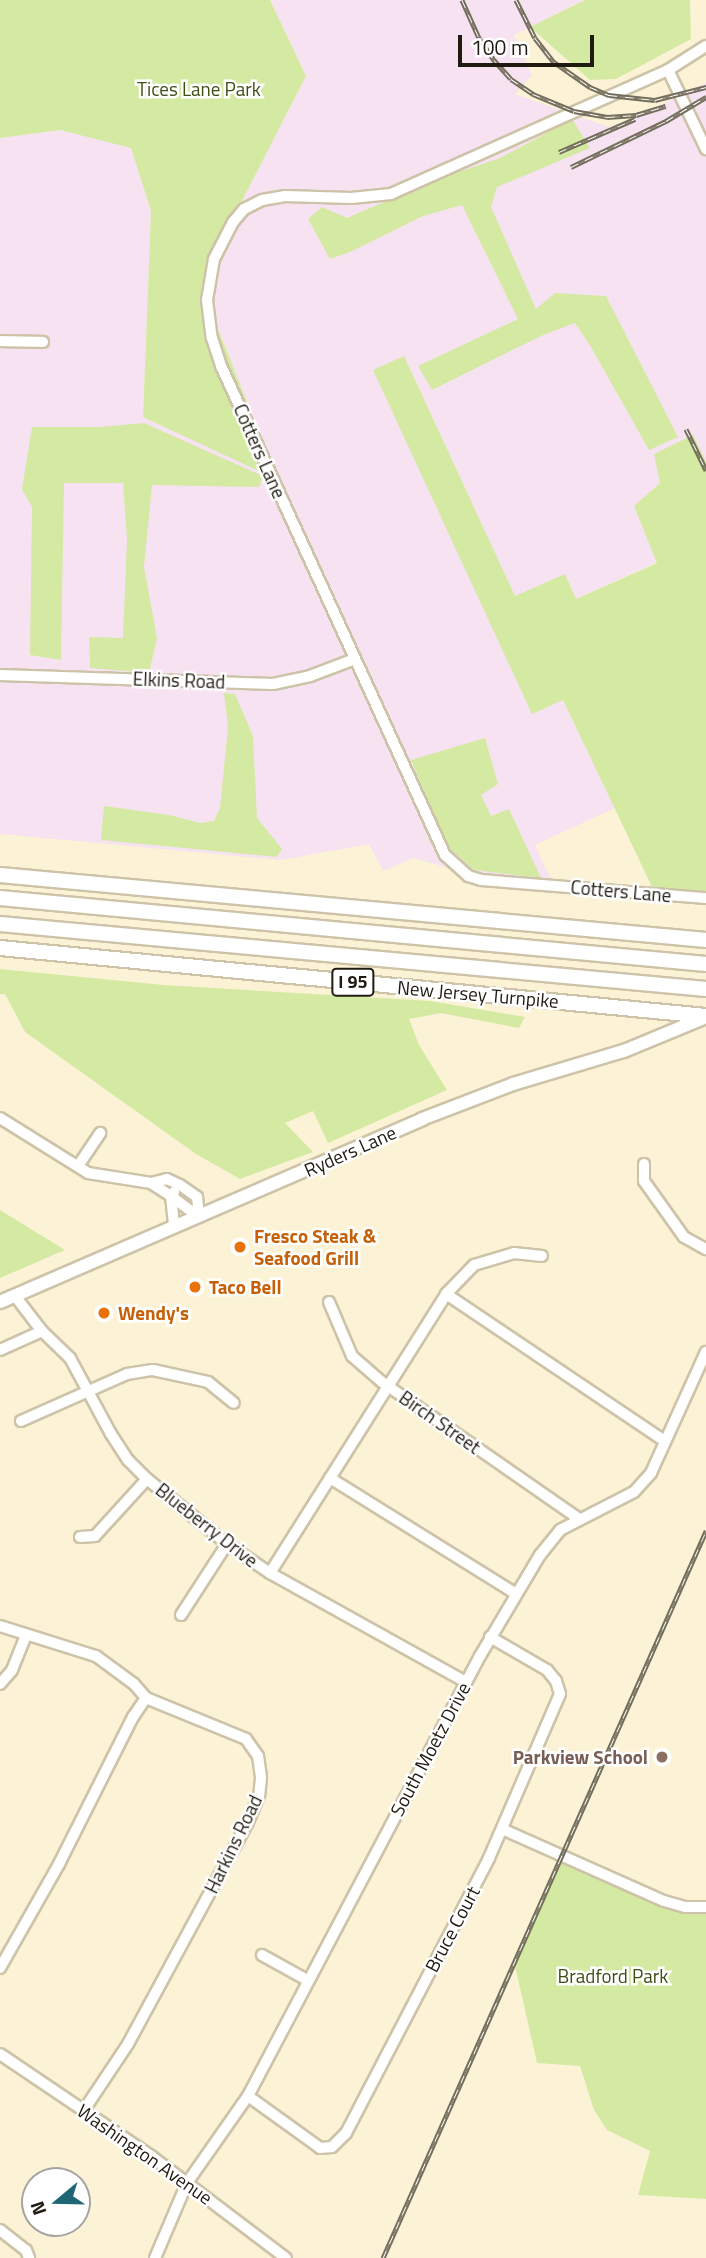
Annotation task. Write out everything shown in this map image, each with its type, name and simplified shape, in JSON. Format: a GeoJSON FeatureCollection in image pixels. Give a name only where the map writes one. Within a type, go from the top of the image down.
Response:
{"type":"FeatureCollection","features":[{"type":"Feature","properties":{"kind":"highway"},"geometry":{"type":"LineString","coordinates":[[0,875],[706,940]]}},
{"type":"Feature","properties":{"kind":"highway"},"geometry":{"type":"LineString","coordinates":[[0,898],[706,964]]}},
{"type":"Feature","properties":{"kind":"highway","name":"New Jersey Turnpike"},"geometry":{"type":"LineString","coordinates":[[0,924],[706,989]]}},
{"type":"Feature","properties":{"kind":"highway","name":"New Jersey Turnpike"},"geometry":{"type":"LineString","coordinates":[[0,948],[706,1016]]}},
{"type":"Feature","properties":{"kind":"main road","name":"Ryders Lane"},"geometry":{"type":"LineString","coordinates":[[0,1302],[477,1097],[653,1040],[706,1016]]}},
{"type":"Feature","properties":{"kind":"street","name":"Cotters Lane"},"geometry":{"type":"LineString","coordinates":[[706,46],[697,55],[668,69],[391,194],[351,198],[285,196],[262,200],[244,209],[228,231],[214,258],[207,300],[212,338],[222,368],[445,855],[468,876],[481,880],[706,898]]}},
{"type":"Feature","properties":{"kind":"street"},"geometry":{"type":"LineString","coordinates":[[668,69],[706,149]]}},
{"type":"Feature","properties":{"kind":"street"},"geometry":{"type":"LineString","coordinates":[[0,341],[43,342]]}},
{"type":"Feature","properties":{"kind":"street","name":"Elkins Road"},"geometry":{"type":"LineString","coordinates":[[0,675],[273,684],[310,676],[355,659]]}},
{"type":"Feature","properties":{"kind":"street"},"geometry":{"type":"LineString","coordinates":[[0,1118],[98,1176],[151,1183],[167,1179],[180,1185],[197,1197],[199,1217]]}},
{"type":"Feature","properties":{"kind":"street"},"geometry":{"type":"LineString","coordinates":[[78,1166],[100,1133]]}},
{"type":"Feature","properties":{"kind":"street"},"geometry":{"type":"LineString","coordinates":[[644,1164],[644,1181],[684,1237],[706,1249]]}},
{"type":"Feature","properties":{"kind":"street"},"geometry":{"type":"LineString","coordinates":[[151,1183],[199,1217]]}},
{"type":"Feature","properties":{"kind":"street"},"geometry":{"type":"LineString","coordinates":[[174,1227],[171,1196],[180,1185]]}},
{"type":"Feature","properties":{"kind":"street"},"geometry":{"type":"LineString","coordinates":[[270,1573],[446,1294],[474,1265],[514,1253],[542,1256]]}},
{"type":"Feature","properties":{"kind":"street"},"geometry":{"type":"LineString","coordinates":[[446,1294],[665,1441]]}},
{"type":"Feature","properties":{"kind":"street","name":"Blueberry Drive"},"geometry":{"type":"LineString","coordinates":[[15,1296],[42,1331],[71,1358],[116,1443],[128,1460],[148,1479],[227,1544],[270,1573],[466,1682]]}},
{"type":"Feature","properties":{"kind":"street","name":"Birch Street"},"geometry":{"type":"LineString","coordinates":[[328,1302],[352,1356],[388,1386],[579,1519]]}},
{"type":"Feature","properties":{"kind":"street"},"geometry":{"type":"LineString","coordinates":[[0,1350],[42,1331]]}},
{"type":"Feature","properties":{"kind":"street","name":"South Moetz Drive"},"geometry":{"type":"LineString","coordinates":[[155,2258],[187,2183],[248,2096],[466,1682],[516,1594],[559,1530],[634,1492],[651,1473],[706,1352]]}},
{"type":"Feature","properties":{"kind":"street"},"geometry":{"type":"LineString","coordinates":[[21,1421],[127,1374],[153,1370],[208,1382],[234,1403]]}},
{"type":"Feature","properties":{"kind":"street"},"geometry":{"type":"LineString","coordinates":[[330,1478],[516,1594]]}},
{"type":"Feature","properties":{"kind":"street"},"geometry":{"type":"LineString","coordinates":[[80,1537],[95,1536],[148,1479]]}},
{"type":"Feature","properties":{"kind":"street"},"geometry":{"type":"LineString","coordinates":[[181,1615],[227,1544]]}},
{"type":"Feature","properties":{"kind":"street","name":"Harkins Road"},"geometry":{"type":"LineString","coordinates":[[0,1626],[96,1656],[134,1684],[146,1698],[246,1740],[258,1756],[260,1787],[248,1822],[128,2044],[84,2110]]}},
{"type":"Feature","properties":{"kind":"street"},"geometry":{"type":"LineString","coordinates":[[0,1684],[12,1670],[26,1636]]}},
{"type":"Feature","properties":{"kind":"street","name":"Bruce Court"},"geometry":{"type":"LineString","coordinates":[[248,2096],[320,2148],[340,2143],[502,1829],[560,1695],[556,1681],[547,1670],[491,1637]]}},
{"type":"Feature","properties":{"kind":"street"},"geometry":{"type":"LineString","coordinates":[[0,1968],[59,1864],[133,1717],[146,1698]]}},
{"type":"Feature","properties":{"kind":"street"},"geometry":{"type":"LineString","coordinates":[[502,1829],[664,1901],[685,1907],[706,1908]]}},
{"type":"Feature","properties":{"kind":"street"},"geometry":{"type":"LineString","coordinates":[[261,1955],[307,1980]]}},
{"type":"Feature","properties":{"kind":"street","name":"Washington Avenue"},"geometry":{"type":"LineString","coordinates":[[0,2054],[187,2183],[286,2258]]}},
{"type":"Feature","properties":{"kind":"street"},"geometry":{"type":"LineString","coordinates":[[0,2230],[26,2250],[29,2258]]}},
{"type":"Feature","properties":{"kind":"shaded area"},"geometry":{"type":"Polygon","coordinates":[[[270,0],[585,0],[514,35],[532,75],[515,94],[612,128],[706,83],[706,462],[693,436],[660,483],[634,506],[657,562],[576,599],[515,597],[404,356],[374,370],[532,713],[563,700],[615,808],[535,845],[552,882],[479,876],[413,858],[383,871],[369,844],[281,860],[0,834],[0,138],[60,130],[131,147],[151,211],[143,417],[277,478],[209,306],[225,234],[306,76],[270,0]]]}},
{"type":"Feature","properties":{"kind":"green space","name":"Tices Lane Park"},"geometry":{"type":"Polygon","coordinates":[[[0,0],[270,0],[306,76],[225,234],[209,306],[278,480],[143,417],[151,211],[131,148],[60,130],[0,138],[0,0]]]}},
{"type":"Feature","properties":{"kind":"green space"},"geometry":{"type":"Polygon","coordinates":[[[585,0],[690,0],[691,39],[616,79],[590,80],[530,27],[585,0]]]}},
{"type":"Feature","properties":{"kind":"green space"},"geometry":{"type":"Polygon","coordinates":[[[572,119],[590,148],[497,187],[491,207],[536,309],[555,293],[606,296],[678,437],[649,450],[575,323],[543,335],[432,390],[418,366],[518,319],[462,205],[423,216],[330,259],[308,219],[322,207],[347,218],[435,180],[500,158],[572,119]]]}},
{"type":"Feature","properties":{"kind":"green space"},"geometry":{"type":"Polygon","coordinates":[[[404,356],[515,596],[565,574],[576,599],[657,563],[634,506],[660,483],[654,454],[693,435],[706,462],[706,896],[654,891],[563,700],[532,714],[373,370],[404,356]]]}},
{"type":"Feature","properties":{"kind":"green space"},"geometry":{"type":"Polygon","coordinates":[[[144,423],[263,476],[259,487],[152,485],[144,567],[157,638],[149,673],[90,668],[89,637],[123,638],[127,539],[123,483],[64,483],[61,660],[30,655],[32,507],[22,489],[32,427],[101,427],[144,423]]]}},
{"type":"Feature","properties":{"kind":"green space"},"geometry":{"type":"Polygon","coordinates":[[[224,693],[235,694],[253,736],[257,818],[282,849],[277,857],[101,840],[104,806],[169,815],[201,823],[214,821],[220,808],[228,727],[224,693]]]}},
{"type":"Feature","properties":{"kind":"green space"},"geometry":{"type":"Polygon","coordinates":[[[485,738],[498,784],[481,795],[491,816],[509,809],[541,878],[474,870],[447,846],[411,760],[485,738]]]}},
{"type":"Feature","properties":{"kind":"green space"},"geometry":{"type":"Polygon","coordinates":[[[0,969],[164,985],[431,1001],[525,1017],[519,1028],[441,1013],[409,1019],[419,1045],[447,1090],[328,1143],[313,1111],[285,1123],[313,1152],[240,1179],[196,1154],[25,1032],[5,994],[0,994],[0,969]]]}},
{"type":"Feature","properties":{"kind":"green space"},"geometry":{"type":"Polygon","coordinates":[[[0,1210],[65,1250],[0,1278],[0,1210]]]}},
{"type":"Feature","properties":{"kind":"green space","name":"Bradford Park"},"geometry":{"type":"Polygon","coordinates":[[[565,1852],[681,1903],[706,1905],[706,2199],[638,2195],[650,2151],[607,2130],[594,2110],[580,2066],[537,2063],[515,1966],[565,1852]]]}},
{"type":"Feature","properties":{"kind":"railway"},"geometry":{"type":"LineString","coordinates":[[462,0],[479,38],[494,60],[511,79],[533,94],[574,111],[607,117],[636,115],[666,106]]}},
{"type":"Feature","properties":{"kind":"railway"},"geometry":{"type":"LineString","coordinates":[[516,0],[535,38],[554,62],[590,87],[609,95],[655,100],[706,87]]}},
{"type":"Feature","properties":{"kind":"railway"},"geometry":{"type":"LineString","coordinates":[[571,167],[666,121],[706,97]]}},
{"type":"Feature","properties":{"kind":"railway"},"geometry":{"type":"LineString","coordinates":[[559,152],[635,119]]}},
{"type":"Feature","properties":{"kind":"railway"},"geometry":{"type":"LineString","coordinates":[[686,429],[706,470]]}},
{"type":"Feature","properties":{"kind":"railway"},"geometry":{"type":"LineString","coordinates":[[383,2258],[706,1531]]}},
{"type":"Feature","properties":{"kind":"place","name":"Fresco Steak & Seafood Grill"},"geometry":{"type":"Point","coordinates":[240,1247]}},
{"type":"Feature","properties":{"kind":"place","name":"Taco Bell"},"geometry":{"type":"Point","coordinates":[195,1287]}},
{"type":"Feature","properties":{"kind":"place","name":"Wendy's"},"geometry":{"type":"Point","coordinates":[104,1313]}},
{"type":"Feature","properties":{"kind":"place","name":"Parkview School"},"geometry":{"type":"Point","coordinates":[662,1757]}}]}
